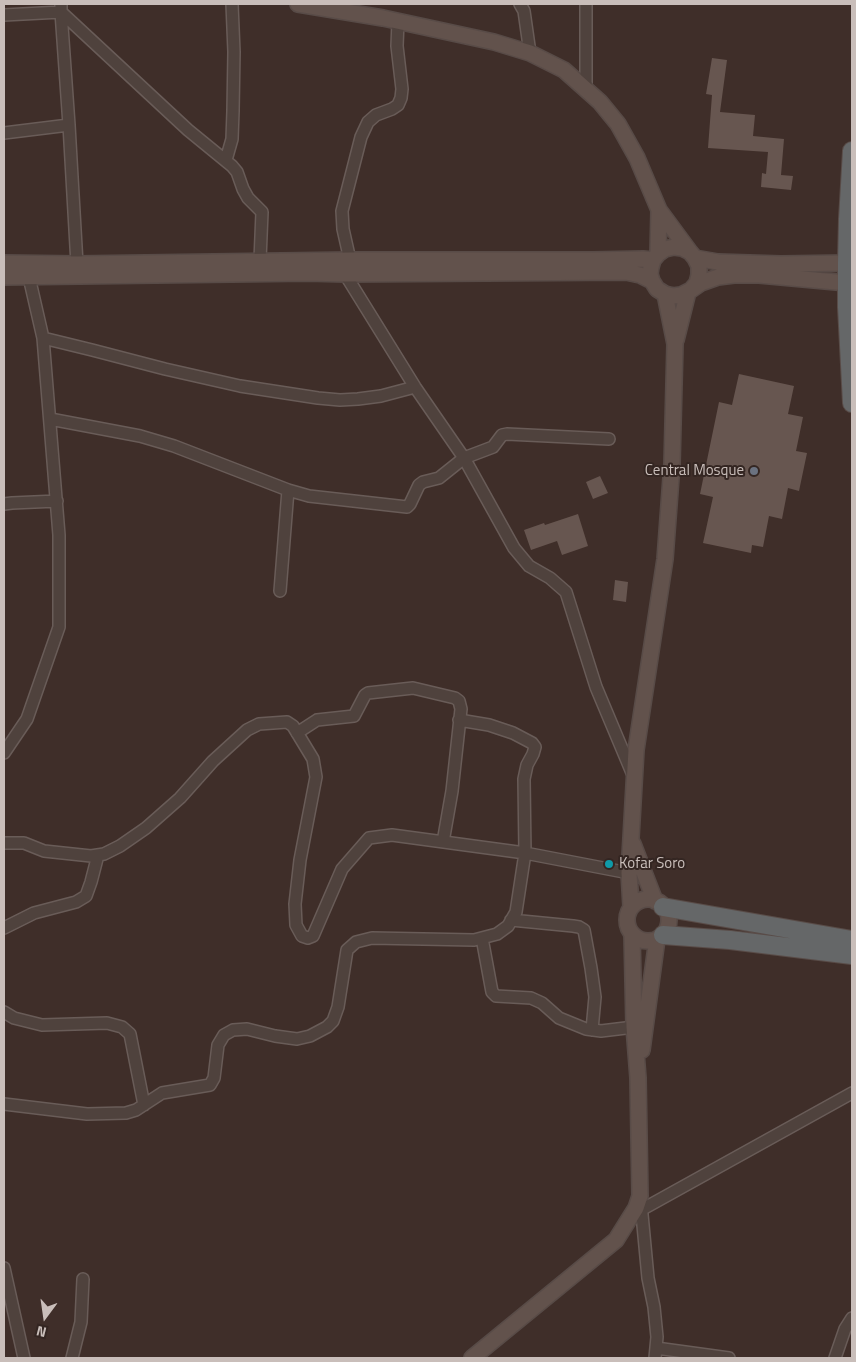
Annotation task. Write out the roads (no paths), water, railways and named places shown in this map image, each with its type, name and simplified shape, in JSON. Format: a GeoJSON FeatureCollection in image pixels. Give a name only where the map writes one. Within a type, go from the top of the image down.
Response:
{"type":"FeatureCollection","features":[{"type":"Feature","properties":{"kind":"highway"},"geometry":{"type":"LineString","coordinates":[[852,151],[847,283],[850,315],[852,403]]}},
{"type":"Feature","properties":{"kind":"highway"},"geometry":{"type":"LineString","coordinates":[[659,904],[852,940]]}},
{"type":"Feature","properties":{"kind":"highway"},"geometry":{"type":"LineString","coordinates":[[660,937],[730,940],[852,955]]}},
{"type":"Feature","properties":{"kind":"main road"},"geometry":{"type":"LineString","coordinates":[[298,4],[398,21],[494,42],[530,53],[564,70],[586,89],[600,102],[618,124],[637,158],[659,210],[693,255],[699,266],[697,283],[690,291],[675,344]]}},
{"type":"Feature","properties":{"kind":"main road"},"geometry":{"type":"LineString","coordinates":[[656,257],[659,210]]}},
{"type":"Feature","properties":{"kind":"main road"},"geometry":{"type":"LineString","coordinates":[[847,283],[759,275],[734,275],[718,277],[702,283],[681,296],[673,296],[657,289],[650,274],[656,257],[665,249],[674,247],[682,248],[693,255],[718,262],[781,264],[849,256]]}},
{"type":"Feature","properties":{"kind":"main road"},"geometry":{"type":"LineString","coordinates":[[4,277],[308,273],[347,267],[642,259],[656,257]]}},
{"type":"Feature","properties":{"kind":"main road"},"geometry":{"type":"LineString","coordinates":[[4,263],[76,264],[260,260],[347,267],[626,272],[640,275],[652,281]]}},
{"type":"Feature","properties":{"kind":"main road"},"geometry":{"type":"LineString","coordinates":[[631,908],[629,873],[636,750],[665,559],[672,464],[675,344],[665,294]]}},
{"type":"Feature","properties":{"kind":"main road"},"geometry":{"type":"LineString","coordinates":[[631,841],[659,904],[667,912],[669,920],[667,928],[660,937],[651,941],[637,938],[628,928],[628,914],[631,908],[638,902],[646,900],[659,904]]}},
{"type":"Feature","properties":{"kind":"main road"},"geometry":{"type":"LineString","coordinates":[[472,1358],[616,1240],[640,1203],[638,1078],[634,1027],[632,934]]}},
{"type":"Feature","properties":{"kind":"main road"},"geometry":{"type":"LineString","coordinates":[[638,1078],[660,937]]}},
{"type":"Feature","properties":{"kind":"street"},"geometry":{"type":"LineString","coordinates":[[226,160],[232,139],[234,52],[232,4]]}},
{"type":"Feature","properties":{"kind":"street"},"geometry":{"type":"LineString","coordinates":[[586,4],[586,89]]}},
{"type":"Feature","properties":{"kind":"street"},"geometry":{"type":"LineString","coordinates":[[522,6],[530,53]]}},
{"type":"Feature","properties":{"kind":"street"},"geometry":{"type":"LineString","coordinates":[[61,8],[188,130],[226,160],[237,172],[248,198],[262,212],[260,260]]}},
{"type":"Feature","properties":{"kind":"street"},"geometry":{"type":"LineString","coordinates":[[4,15],[61,8]]}},
{"type":"Feature","properties":{"kind":"street"},"geometry":{"type":"LineString","coordinates":[[61,8],[76,264]]}},
{"type":"Feature","properties":{"kind":"street"},"geometry":{"type":"LineString","coordinates":[[398,21],[397,46],[402,89],[401,98],[392,109],[376,115],[368,122],[361,137],[342,211],[347,267],[415,387],[464,458],[514,548],[528,566],[550,578],[566,592],[596,687],[634,776]]}},
{"type":"Feature","properties":{"kind":"street"},"geometry":{"type":"LineString","coordinates":[[4,133],[69,125]]}},
{"type":"Feature","properties":{"kind":"street"},"geometry":{"type":"LineString","coordinates":[[4,753],[27,719],[59,627],[60,535],[43,338],[29,276]]}},
{"type":"Feature","properties":{"kind":"street"},"geometry":{"type":"LineString","coordinates":[[43,338],[212,380],[318,398],[358,399],[381,396],[415,387]]}},
{"type":"Feature","properties":{"kind":"street"},"geometry":{"type":"LineString","coordinates":[[50,419],[140,436],[174,446],[288,490],[309,496],[407,507],[419,485],[438,478],[464,458],[493,447],[502,435],[609,439]]}},
{"type":"Feature","properties":{"kind":"street"},"geometry":{"type":"LineString","coordinates":[[280,591],[288,490]]}},
{"type":"Feature","properties":{"kind":"street"},"geometry":{"type":"LineString","coordinates":[[4,504],[57,501]]}},
{"type":"Feature","properties":{"kind":"street"},"geometry":{"type":"LineString","coordinates":[[297,733],[317,720],[354,716],[365,695],[368,693],[413,688],[455,698],[459,701],[461,709],[452,791],[443,842]]}},
{"type":"Feature","properties":{"kind":"street"},"geometry":{"type":"LineString","coordinates":[[4,1104],[87,1114],[126,1114],[136,1110],[162,1093],[210,1085],[214,1078],[218,1045],[224,1035],[233,1030],[247,1029],[297,1039],[310,1036],[328,1027],[333,1021],[338,1007],[347,950],[356,942],[372,938],[474,940],[497,934],[508,926],[516,912],[525,853],[524,779],[527,765],[535,747],[532,743],[513,733],[489,724],[459,720]]}},
{"type":"Feature","properties":{"kind":"street"},"geometry":{"type":"LineString","coordinates":[[4,843],[24,843],[44,851],[91,856],[104,854],[120,846],[146,828],[180,798],[213,761],[247,730],[260,724],[287,722],[293,726],[313,759],[316,777],[300,860],[294,904],[296,925],[302,936],[308,938],[313,936],[342,869],[369,838],[392,834],[525,853],[629,873]]}},
{"type":"Feature","properties":{"kind":"street"},"geometry":{"type":"LineString","coordinates":[[4,928],[34,913],[76,902],[86,896],[98,855]]}},
{"type":"Feature","properties":{"kind":"street"},"geometry":{"type":"LineString","coordinates":[[511,920],[572,926],[584,930],[595,998],[592,1030]]}},
{"type":"Feature","properties":{"kind":"street"},"geometry":{"type":"LineString","coordinates":[[482,938],[492,992],[496,996],[531,998],[542,1003],[559,1018],[586,1029],[601,1031],[634,1027]]}},
{"type":"Feature","properties":{"kind":"street"},"geometry":{"type":"LineString","coordinates":[[4,1012],[14,1018],[42,1025],[107,1023],[122,1027],[130,1034],[144,1105]]}},
{"type":"Feature","properties":{"kind":"street"},"geometry":{"type":"LineString","coordinates":[[729,1358],[656,1353],[657,1337],[654,1307],[648,1278],[640,1203],[852,1093]]}},
{"type":"Feature","properties":{"kind":"street"},"geometry":{"type":"LineString","coordinates":[[4,1268],[24,1358]]}},
{"type":"Feature","properties":{"kind":"street"},"geometry":{"type":"LineString","coordinates":[[72,1358],[81,1322],[83,1279]]}},
{"type":"Feature","properties":{"kind":"street"},"geometry":{"type":"LineString","coordinates":[[835,1358],[845,1329],[852,1318]]}},
{"type":"Feature","properties":{"kind":"place","name":"Central Mosque"},"geometry":{"type":"Point","coordinates":[754,471]}},
{"type":"Feature","properties":{"kind":"place","name":"Kofar Soro"},"geometry":{"type":"Point","coordinates":[609,864]}}]}
